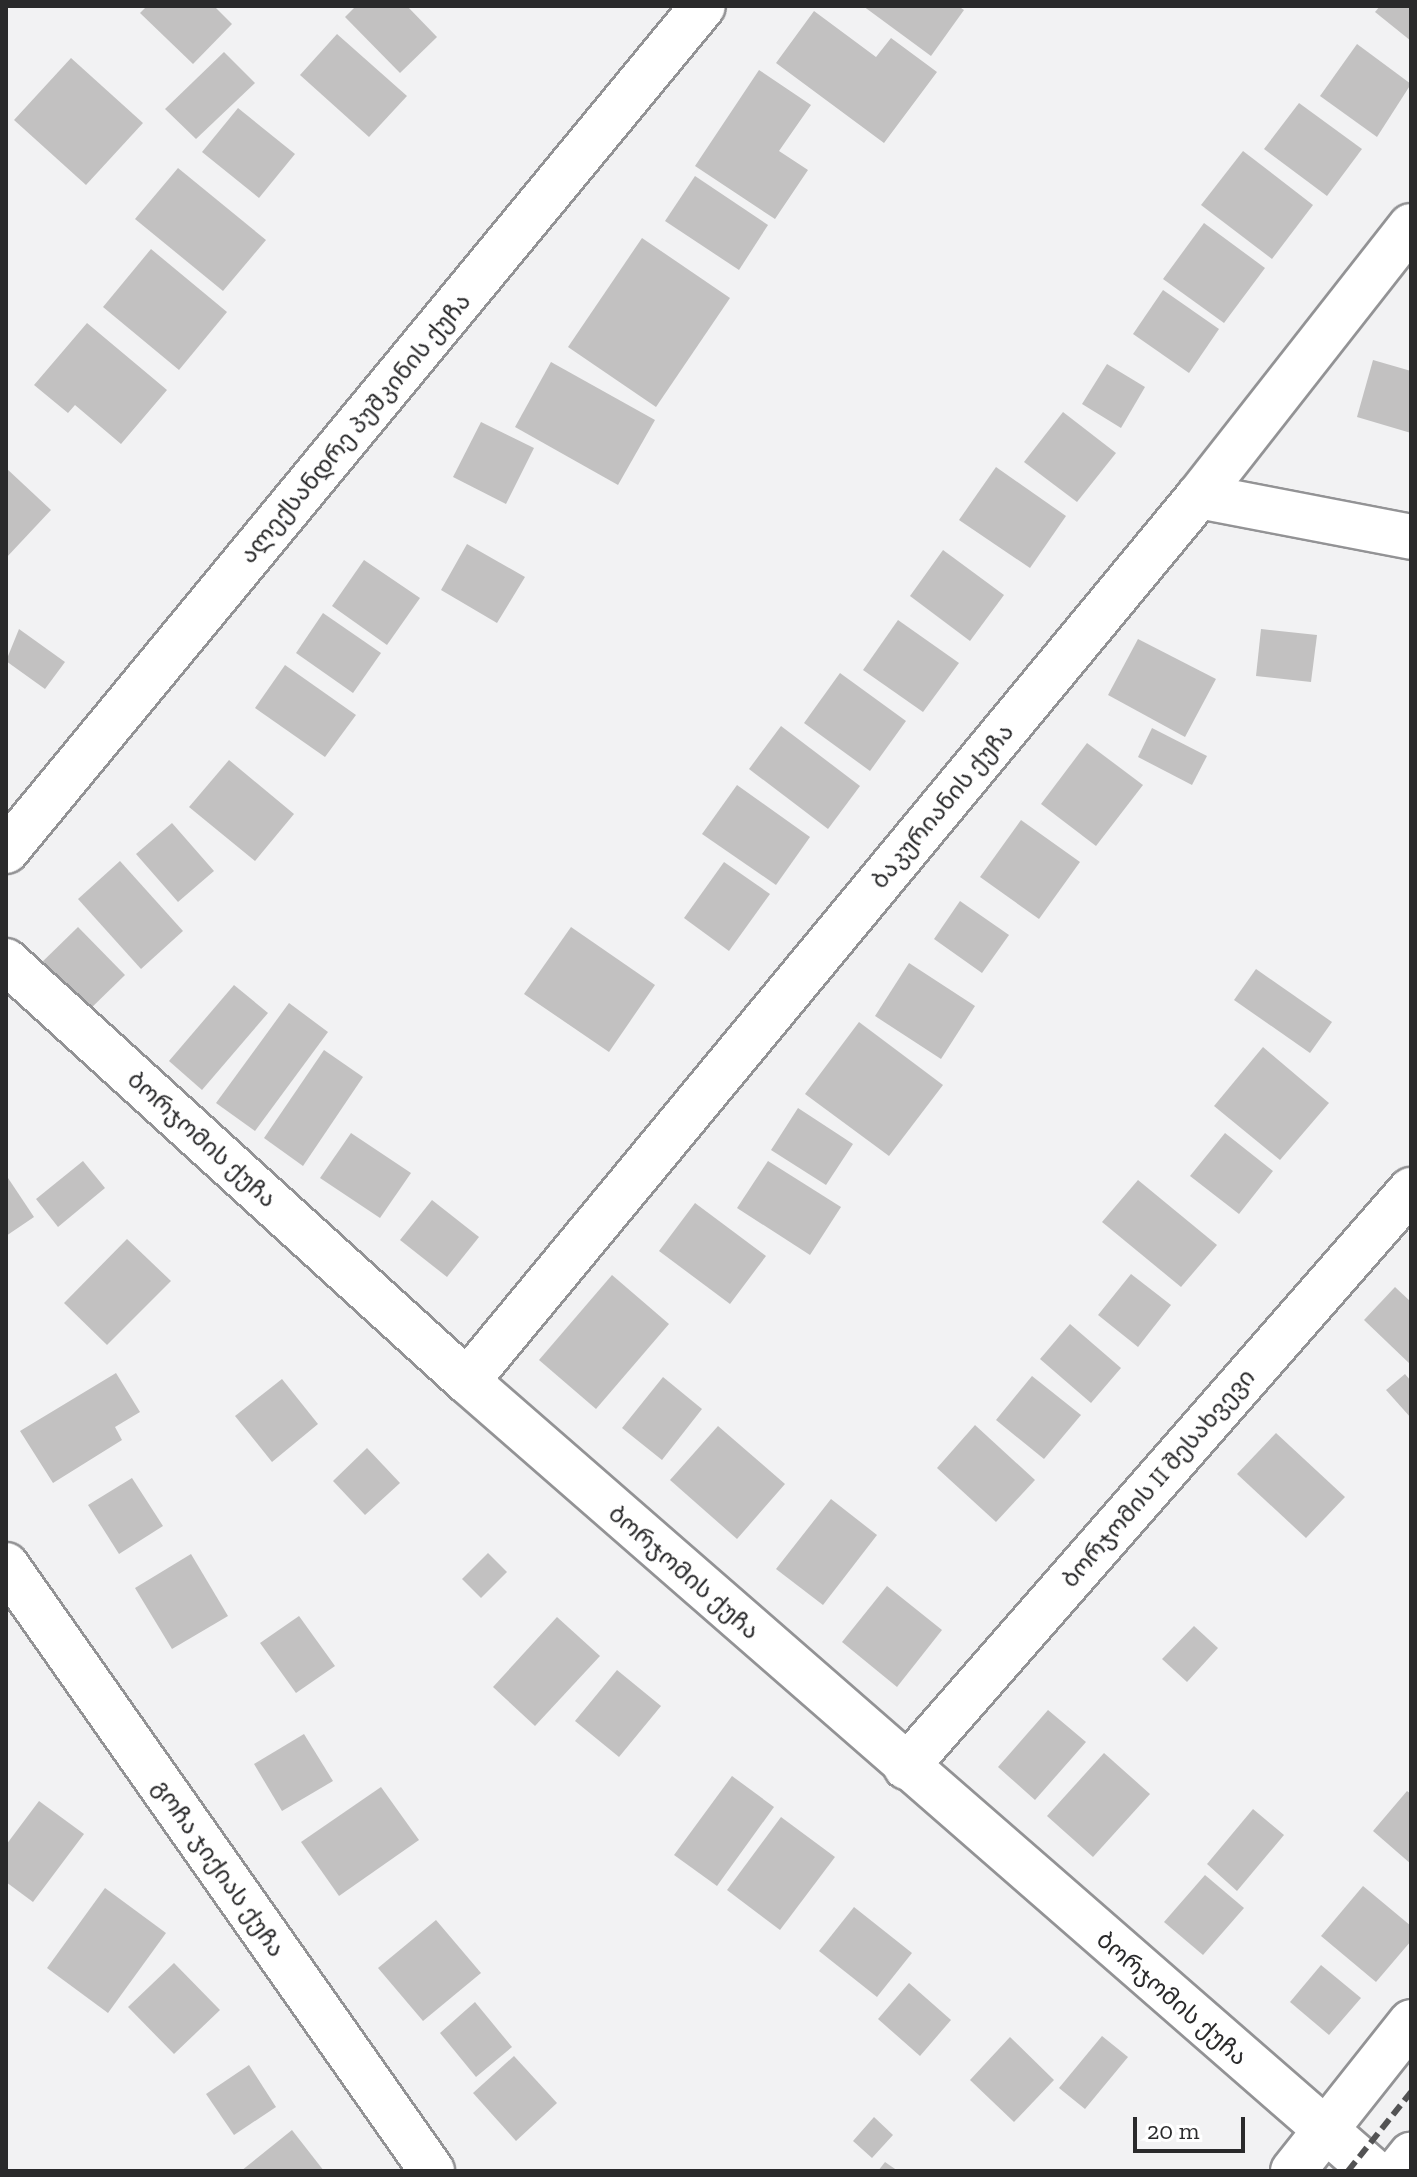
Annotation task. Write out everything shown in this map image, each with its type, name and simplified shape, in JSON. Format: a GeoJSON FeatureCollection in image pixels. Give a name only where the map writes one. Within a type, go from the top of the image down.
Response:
{"type":"FeatureCollection","features":[{"type":"Feature","properties":{"kind":"street","name":"ალექსანდრე პუშკინის ქუჩა"},"geometry":{"type":"LineString","coordinates":[[6,851],[703,6]]}},
{"type":"Feature","properties":{"kind":"street","name":"ბაკურიანის ქუჩა"},"geometry":{"type":"LineString","coordinates":[[467,1381],[1199,496],[1411,226]]}},
{"type":"Feature","properties":{"kind":"street"},"geometry":{"type":"LineString","coordinates":[[1199,496],[1411,537]]}},
{"type":"Feature","properties":{"kind":"street","name":"ბორჯომის ქუჩა"},"geometry":{"type":"LineString","coordinates":[[6,961],[467,1381],[906,1767],[1373,2171]]}},
{"type":"Feature","properties":{"kind":"street","name":"ბორჯომის II შესახვევი"},"geometry":{"type":"LineString","coordinates":[[906,1767],[1411,1190]]}},
{"type":"Feature","properties":{"kind":"street","name":"გოჩა ჯიქიას ქუჩა"},"geometry":{"type":"LineString","coordinates":[[6,1565],[432,2171]]}},
{"type":"Feature","properties":{"kind":"street"},"geometry":{"type":"LineString","coordinates":[[1293,2171],[1411,2022]]}},
{"type":"Feature","properties":{"kind":"street"},"geometry":{"type":"LineString","coordinates":[[1398,2171],[1411,2155]]}},
{"type":"Feature","properties":{"kind":"building"},"geometry":{"type":"Polygon","coordinates":[[[147,6],[214,6],[232,24],[193,64],[140,13],[147,6]]]}},
{"type":"Feature","properties":{"kind":"building"},"geometry":{"type":"Polygon","coordinates":[[[356,6],[407,6],[437,37],[400,73],[345,17],[356,6]]]}},
{"type":"Feature","properties":{"kind":"building"},"geometry":{"type":"Polygon","coordinates":[[[863,6],[958,6],[964,10],[931,56],[863,6]]]}},
{"type":"Feature","properties":{"kind":"building"},"geometry":{"type":"Polygon","coordinates":[[[1380,6],[1411,6],[1411,41],[1375,12],[1380,6]]]}},
{"type":"Feature","properties":{"kind":"building"},"geometry":{"type":"Polygon","coordinates":[[[814,11],[876,57],[891,38],[937,72],[884,143],[776,63],[814,11]]]}},
{"type":"Feature","properties":{"kind":"building"},"geometry":{"type":"Polygon","coordinates":[[[337,34],[407,96],[369,137],[300,75],[337,34]]]}},
{"type":"Feature","properties":{"kind":"building"},"geometry":{"type":"Polygon","coordinates":[[[1357,44],[1411,84],[1377,137],[1320,96],[1357,44]]]}},
{"type":"Feature","properties":{"kind":"building"},"geometry":{"type":"Polygon","coordinates":[[[224,52],[255,83],[196,139],[165,109],[224,52]]]}},
{"type":"Feature","properties":{"kind":"building"},"geometry":{"type":"Polygon","coordinates":[[[71,58],[143,123],[86,185],[14,120],[71,58]]]}},
{"type":"Feature","properties":{"kind":"building"},"geometry":{"type":"Polygon","coordinates":[[[759,70],[811,105],[779,151],[808,170],[775,219],[695,166],[759,70]]]}},
{"type":"Feature","properties":{"kind":"building"},"geometry":{"type":"Polygon","coordinates":[[[1299,103],[1362,149],[1327,196],[1264,149],[1299,103]]]}},
{"type":"Feature","properties":{"kind":"building"},"geometry":{"type":"Polygon","coordinates":[[[238,108],[295,154],[259,198],[202,152],[238,108]]]}},
{"type":"Feature","properties":{"kind":"building"},"geometry":{"type":"Polygon","coordinates":[[[1243,151],[1313,205],[1272,259],[1201,205],[1243,151]]]}},
{"type":"Feature","properties":{"kind":"building"},"geometry":{"type":"Polygon","coordinates":[[[178,168],[266,240],[223,291],[135,219],[178,168]]]}},
{"type":"Feature","properties":{"kind":"building"},"geometry":{"type":"Polygon","coordinates":[[[695,176],[768,225],[739,270],[665,221],[695,176]]]}},
{"type":"Feature","properties":{"kind":"building"},"geometry":{"type":"Polygon","coordinates":[[[1204,223],[1265,268],[1224,323],[1163,279],[1204,223]]]}},
{"type":"Feature","properties":{"kind":"building"},"geometry":{"type":"Polygon","coordinates":[[[642,238],[730,298],[656,407],[568,347],[642,238]]]}},
{"type":"Feature","properties":{"kind":"building"},"geometry":{"type":"Polygon","coordinates":[[[151,249],[227,312],[179,370],[103,307],[151,249]]]}},
{"type":"Feature","properties":{"kind":"building"},"geometry":{"type":"Polygon","coordinates":[[[1163,290],[1219,329],[1189,373],[1133,334],[1163,290]]]}},
{"type":"Feature","properties":{"kind":"building"},"geometry":{"type":"Polygon","coordinates":[[[87,323],[167,390],[121,444],[75,405],[68,413],[34,385],[87,323]]]}},
{"type":"Feature","properties":{"kind":"building"},"geometry":{"type":"Polygon","coordinates":[[[1373,360],[1411,371],[1411,433],[1357,417],[1373,360]]]}},
{"type":"Feature","properties":{"kind":"building"},"geometry":{"type":"Polygon","coordinates":[[[551,362],[655,420],[618,485],[515,427],[551,362]]]}},
{"type":"Feature","properties":{"kind":"building"},"geometry":{"type":"Polygon","coordinates":[[[1107,364],[1145,387],[1121,428],[1082,404],[1107,364]]]}},
{"type":"Feature","properties":{"kind":"building"},"geometry":{"type":"Polygon","coordinates":[[[1063,412],[1116,453],[1077,502],[1024,462],[1063,412]]]}},
{"type":"Feature","properties":{"kind":"building"},"geometry":{"type":"Polygon","coordinates":[[[481,422],[534,448],[506,504],[453,477],[481,422]]]}},
{"type":"Feature","properties":{"kind":"building"},"geometry":{"type":"Polygon","coordinates":[[[996,467],[1066,516],[1030,568],[959,520],[996,467]]]}},
{"type":"Feature","properties":{"kind":"building"},"geometry":{"type":"Polygon","coordinates":[[[6,468],[51,510],[6,558],[6,468]]]}},
{"type":"Feature","properties":{"kind":"building"},"geometry":{"type":"Polygon","coordinates":[[[467,544],[525,577],[497,623],[441,590],[467,544]]]}},
{"type":"Feature","properties":{"kind":"building"},"geometry":{"type":"Polygon","coordinates":[[[943,550],[1004,595],[970,641],[910,596],[943,550]]]}},
{"type":"Feature","properties":{"kind":"building"},"geometry":{"type":"Polygon","coordinates":[[[364,560],[420,598],[387,645],[332,606],[364,560]]]}},
{"type":"Feature","properties":{"kind":"building"},"geometry":{"type":"Polygon","coordinates":[[[323,613],[381,653],[353,693],[296,653],[323,613]]]}},
{"type":"Feature","properties":{"kind":"building"},"geometry":{"type":"Polygon","coordinates":[[[898,620],[959,663],[923,712],[863,670],[898,620]]]}},
{"type":"Feature","properties":{"kind":"building"},"geometry":{"type":"Polygon","coordinates":[[[19,629],[65,662],[45,689],[6,661],[19,629]]]}},
{"type":"Feature","properties":{"kind":"building"},"geometry":{"type":"Polygon","coordinates":[[[1261,629],[1317,635],[1311,682],[1256,676],[1261,629]]]}},
{"type":"Feature","properties":{"kind":"building"},"geometry":{"type":"Polygon","coordinates":[[[1138,639],[1216,679],[1185,737],[1108,695],[1138,639]]]}},
{"type":"Feature","properties":{"kind":"building"},"geometry":{"type":"Polygon","coordinates":[[[285,665],[356,715],[325,757],[255,708],[285,665]]]}},
{"type":"Feature","properties":{"kind":"building"},"geometry":{"type":"Polygon","coordinates":[[[840,673],[906,721],[870,771],[804,723],[840,673]]]}},
{"type":"Feature","properties":{"kind":"building"},"geometry":{"type":"Polygon","coordinates":[[[781,726],[860,786],[828,829],[749,769],[781,726]]]}},
{"type":"Feature","properties":{"kind":"building"},"geometry":{"type":"Polygon","coordinates":[[[1152,728],[1207,756],[1192,785],[1138,757],[1152,728]]]}},
{"type":"Feature","properties":{"kind":"building"},"geometry":{"type":"Polygon","coordinates":[[[1087,743],[1143,785],[1096,846],[1041,804],[1087,743]]]}},
{"type":"Feature","properties":{"kind":"building"},"geometry":{"type":"Polygon","coordinates":[[[229,760],[294,814],[255,861],[189,807],[229,760]]]}},
{"type":"Feature","properties":{"kind":"building"},"geometry":{"type":"Polygon","coordinates":[[[737,785],[810,837],[776,885],[702,834],[737,785]]]}},
{"type":"Feature","properties":{"kind":"building"},"geometry":{"type":"Polygon","coordinates":[[[1021,820],[1080,862],[1039,919],[980,877],[1021,820]]]}},
{"type":"Feature","properties":{"kind":"building"},"geometry":{"type":"Polygon","coordinates":[[[172,823],[214,871],[178,902],[136,854],[172,823]]]}},
{"type":"Feature","properties":{"kind":"building"},"geometry":{"type":"Polygon","coordinates":[[[120,861],[183,931],[141,969],[78,899],[120,861]]]}},
{"type":"Feature","properties":{"kind":"building"},"geometry":{"type":"Polygon","coordinates":[[[724,862],[770,894],[729,951],[684,918],[724,862]]]}},
{"type":"Feature","properties":{"kind":"building"},"geometry":{"type":"Polygon","coordinates":[[[960,901],[1009,935],[982,973],[934,939],[960,901]]]}},
{"type":"Feature","properties":{"kind":"building"},"geometry":{"type":"Polygon","coordinates":[[[78,927],[125,975],[84,1015],[37,967],[78,927]]]}},
{"type":"Feature","properties":{"kind":"building"},"geometry":{"type":"Polygon","coordinates":[[[571,927],[655,985],[609,1052],[524,994],[571,927]]]}},
{"type":"Feature","properties":{"kind":"building"},"geometry":{"type":"Polygon","coordinates":[[[909,963],[975,1006],[941,1059],[875,1016],[909,963]]]}},
{"type":"Feature","properties":{"kind":"building"},"geometry":{"type":"Polygon","coordinates":[[[1256,969],[1332,1022],[1310,1053],[1234,1000],[1256,969]]]}},
{"type":"Feature","properties":{"kind":"building"},"geometry":{"type":"Polygon","coordinates":[[[234,985],[268,1013],[202,1090],[169,1061],[234,985]]]}},
{"type":"Feature","properties":{"kind":"building"},"geometry":{"type":"Polygon","coordinates":[[[289,1003],[328,1032],[255,1131],[216,1103],[289,1003]]]}},
{"type":"Feature","properties":{"kind":"building"},"geometry":{"type":"Polygon","coordinates":[[[859,1022],[943,1085],[889,1156],[805,1094],[859,1022]]]}},
{"type":"Feature","properties":{"kind":"building"},"geometry":{"type":"Polygon","coordinates":[[[1263,1047],[1329,1103],[1280,1160],[1214,1106],[1263,1047]]]}},
{"type":"Feature","properties":{"kind":"building"},"geometry":{"type":"Polygon","coordinates":[[[324,1050],[363,1077],[303,1166],[264,1138],[324,1050]]]}},
{"type":"Feature","properties":{"kind":"building"},"geometry":{"type":"Polygon","coordinates":[[[798,1108],[853,1144],[826,1185],[771,1150],[798,1108]]]}},
{"type":"Feature","properties":{"kind":"building"},"geometry":{"type":"Polygon","coordinates":[[[351,1133],[411,1173],[380,1218],[320,1178],[351,1133]]]}},
{"type":"Feature","properties":{"kind":"building"},"geometry":{"type":"Polygon","coordinates":[[[1225,1133],[1273,1171],[1239,1214],[1190,1176],[1225,1133]]]}},
{"type":"Feature","properties":{"kind":"building"},"geometry":{"type":"Polygon","coordinates":[[[83,1161],[105,1188],[58,1227],[36,1199],[83,1161]]]}},
{"type":"Feature","properties":{"kind":"building"},"geometry":{"type":"Polygon","coordinates":[[[768,1161],[841,1207],[810,1255],[737,1208],[768,1161]]]}},
{"type":"Feature","properties":{"kind":"building"},"geometry":{"type":"Polygon","coordinates":[[[6,1175],[34,1217],[6,1236],[6,1175]]]}},
{"type":"Feature","properties":{"kind":"building"},"geometry":{"type":"Polygon","coordinates":[[[1138,1180],[1217,1245],[1181,1287],[1102,1222],[1138,1180]]]}},
{"type":"Feature","properties":{"kind":"building"},"geometry":{"type":"Polygon","coordinates":[[[432,1200],[479,1237],[447,1277],[400,1240],[432,1200]]]}},
{"type":"Feature","properties":{"kind":"building"},"geometry":{"type":"Polygon","coordinates":[[[695,1203],[766,1256],[730,1304],[659,1251],[695,1203]]]}},
{"type":"Feature","properties":{"kind":"building"},"geometry":{"type":"Polygon","coordinates":[[[127,1239],[171,1281],[107,1345],[64,1303],[127,1239]]]}},
{"type":"Feature","properties":{"kind":"building"},"geometry":{"type":"Polygon","coordinates":[[[1131,1274],[1171,1305],[1138,1347],[1098,1315],[1131,1274]]]}},
{"type":"Feature","properties":{"kind":"building"},"geometry":{"type":"Polygon","coordinates":[[[612,1275],[669,1324],[596,1409],[539,1360],[612,1275]]]}},
{"type":"Feature","properties":{"kind":"building"},"geometry":{"type":"Polygon","coordinates":[[[1395,1287],[1411,1302],[1411,1365],[1364,1320],[1395,1287]]]}},
{"type":"Feature","properties":{"kind":"building"},"geometry":{"type":"Polygon","coordinates":[[[1070,1324],[1121,1368],[1091,1403],[1040,1359],[1070,1324]]]}},
{"type":"Feature","properties":{"kind":"building"},"geometry":{"type":"Polygon","coordinates":[[[116,1373],[140,1412],[115,1427],[122,1440],[53,1483],[20,1431],[116,1373]]]}},
{"type":"Feature","properties":{"kind":"building"},"geometry":{"type":"Polygon","coordinates":[[[1405,1374],[1411,1381],[1411,1418],[1386,1390],[1405,1374]]]}},
{"type":"Feature","properties":{"kind":"building"},"geometry":{"type":"Polygon","coordinates":[[[1032,1376],[1081,1415],[1044,1459],[996,1420],[1032,1376]]]}},
{"type":"Feature","properties":{"kind":"building"},"geometry":{"type":"Polygon","coordinates":[[[663,1377],[702,1409],[662,1460],[622,1428],[663,1377]]]}},
{"type":"Feature","properties":{"kind":"building"},"geometry":{"type":"Polygon","coordinates":[[[282,1379],[318,1424],[272,1462],[235,1416],[282,1379]]]}},
{"type":"Feature","properties":{"kind":"building"},"geometry":{"type":"Polygon","coordinates":[[[975,1425],[1035,1480],[996,1522],[937,1468],[975,1425]]]}},
{"type":"Feature","properties":{"kind":"building"},"geometry":{"type":"Polygon","coordinates":[[[718,1426],[785,1484],[737,1539],[670,1480],[718,1426]]]}},
{"type":"Feature","properties":{"kind":"building"},"geometry":{"type":"Polygon","coordinates":[[[1276,1433],[1345,1497],[1306,1538],[1237,1474],[1276,1433]]]}},
{"type":"Feature","properties":{"kind":"building"},"geometry":{"type":"Polygon","coordinates":[[[367,1448],[400,1483],[365,1515],[333,1481],[367,1448]]]}},
{"type":"Feature","properties":{"kind":"building"},"geometry":{"type":"Polygon","coordinates":[[[132,1478],[163,1526],[119,1554],[88,1505],[132,1478]]]}},
{"type":"Feature","properties":{"kind":"building"},"geometry":{"type":"Polygon","coordinates":[[[831,1499],[877,1535],[823,1605],[776,1569],[831,1499]]]}},
{"type":"Feature","properties":{"kind":"building"},"geometry":{"type":"Polygon","coordinates":[[[488,1553],[507,1572],[481,1598],[462,1579],[488,1553]]]}},
{"type":"Feature","properties":{"kind":"building"},"geometry":{"type":"Polygon","coordinates":[[[191,1554],[228,1616],[172,1649],[135,1588],[191,1554]]]}},
{"type":"Feature","properties":{"kind":"building"},"geometry":{"type":"Polygon","coordinates":[[[887,1586],[942,1630],[897,1687],[842,1642],[887,1586]]]}},
{"type":"Feature","properties":{"kind":"building"},"geometry":{"type":"Polygon","coordinates":[[[299,1616],[335,1666],[296,1693],[260,1643],[299,1616]]]}},
{"type":"Feature","properties":{"kind":"building"},"geometry":{"type":"Polygon","coordinates":[[[557,1617],[600,1656],[535,1726],[493,1687],[557,1617]]]}},
{"type":"Feature","properties":{"kind":"building"},"geometry":{"type":"Polygon","coordinates":[[[1194,1626],[1218,1648],[1187,1682],[1162,1659],[1194,1626]]]}},
{"type":"Feature","properties":{"kind":"building"},"geometry":{"type":"Polygon","coordinates":[[[617,1670],[661,1706],[619,1757],[575,1721],[617,1670]]]}},
{"type":"Feature","properties":{"kind":"building"},"geometry":{"type":"Polygon","coordinates":[[[1048,1710],[1086,1742],[1035,1800],[998,1767],[1048,1710]]]}},
{"type":"Feature","properties":{"kind":"building"},"geometry":{"type":"Polygon","coordinates":[[[304,1734],[333,1781],[282,1811],[254,1764],[304,1734]]]}},
{"type":"Feature","properties":{"kind":"building"},"geometry":{"type":"Polygon","coordinates":[[[1104,1753],[1150,1794],[1093,1857],[1047,1816],[1104,1753]]]}},
{"type":"Feature","properties":{"kind":"building"},"geometry":{"type":"Polygon","coordinates":[[[732,1776],[774,1807],[717,1886],[674,1855],[732,1776]]]}},
{"type":"Feature","properties":{"kind":"building"},"geometry":{"type":"Polygon","coordinates":[[[381,1787],[419,1840],[339,1896],[301,1842],[381,1787]]]}},
{"type":"Feature","properties":{"kind":"building"},"geometry":{"type":"Polygon","coordinates":[[[1407,1791],[1411,1794],[1411,1864],[1373,1831],[1407,1791]]]}},
{"type":"Feature","properties":{"kind":"building"},"geometry":{"type":"Polygon","coordinates":[[[39,1801],[84,1834],[33,1902],[6,1882],[6,1845],[39,1801]]]}},
{"type":"Feature","properties":{"kind":"building"},"geometry":{"type":"Polygon","coordinates":[[[1253,1809],[1284,1835],[1237,1891],[1207,1864],[1253,1809]]]}},
{"type":"Feature","properties":{"kind":"building"},"geometry":{"type":"Polygon","coordinates":[[[781,1817],[835,1857],[780,1930],[727,1890],[781,1817]]]}},
{"type":"Feature","properties":{"kind":"building"},"geometry":{"type":"Polygon","coordinates":[[[1205,1875],[1244,1908],[1203,1955],[1164,1922],[1205,1875]]]}},
{"type":"Feature","properties":{"kind":"building"},"geometry":{"type":"Polygon","coordinates":[[[1363,1886],[1411,1926],[1411,1941],[1376,1982],[1321,1936],[1363,1886]]]}},
{"type":"Feature","properties":{"kind":"building"},"geometry":{"type":"Polygon","coordinates":[[[105,1888],[166,1933],[108,2013],[47,1968],[105,1888]]]}},
{"type":"Feature","properties":{"kind":"building"},"geometry":{"type":"Polygon","coordinates":[[[854,1907],[912,1953],[877,1997],[819,1951],[854,1907]]]}},
{"type":"Feature","properties":{"kind":"building"},"geometry":{"type":"Polygon","coordinates":[[[436,1920],[481,1973],[423,2021],[378,1968],[436,1920]]]}},
{"type":"Feature","properties":{"kind":"building"},"geometry":{"type":"Polygon","coordinates":[[[174,1963],[220,2010],[174,2054],[128,2007],[174,1963]]]}},
{"type":"Feature","properties":{"kind":"building"},"geometry":{"type":"Polygon","coordinates":[[[1321,1965],[1361,1998],[1329,2035],[1290,2002],[1321,1965]]]}},
{"type":"Feature","properties":{"kind":"building"},"geometry":{"type":"Polygon","coordinates":[[[909,1983],[951,2020],[920,2056],[878,2019],[909,1983]]]}},
{"type":"Feature","properties":{"kind":"building"},"geometry":{"type":"Polygon","coordinates":[[[475,2002],[512,2047],[476,2077],[440,2033],[475,2002]]]}},
{"type":"Feature","properties":{"kind":"building"},"geometry":{"type":"Polygon","coordinates":[[[1102,2036],[1128,2057],[1085,2109],[1059,2088],[1102,2036]]]}},
{"type":"Feature","properties":{"kind":"building"},"geometry":{"type":"Polygon","coordinates":[[[1010,2037],[1054,2080],[1014,2122],[970,2080],[1010,2037]]]}},
{"type":"Feature","properties":{"kind":"building"},"geometry":{"type":"Polygon","coordinates":[[[514,2056],[557,2103],[516,2141],[473,2093],[514,2056]]]}},
{"type":"Feature","properties":{"kind":"building"},"geometry":{"type":"Polygon","coordinates":[[[249,2065],[276,2107],[234,2135],[206,2094],[249,2065]]]}},
{"type":"Feature","properties":{"kind":"building"},"geometry":{"type":"Polygon","coordinates":[[[874,2117],[893,2135],[872,2158],[853,2141],[874,2117]]]}},
{"type":"Feature","properties":{"kind":"building"},"geometry":{"type":"Polygon","coordinates":[[[292,2130],[324,2171],[241,2171],[292,2130]]]}},
{"type":"Feature","properties":{"kind":"building"},"geometry":{"type":"Polygon","coordinates":[[[885,2162],[898,2171],[878,2171],[885,2162]]]}},
{"type":"Feature","properties":{"kind":"railway"},"geometry":{"type":"LineString","coordinates":[[1348,2171],[1411,2092]]}}]}
